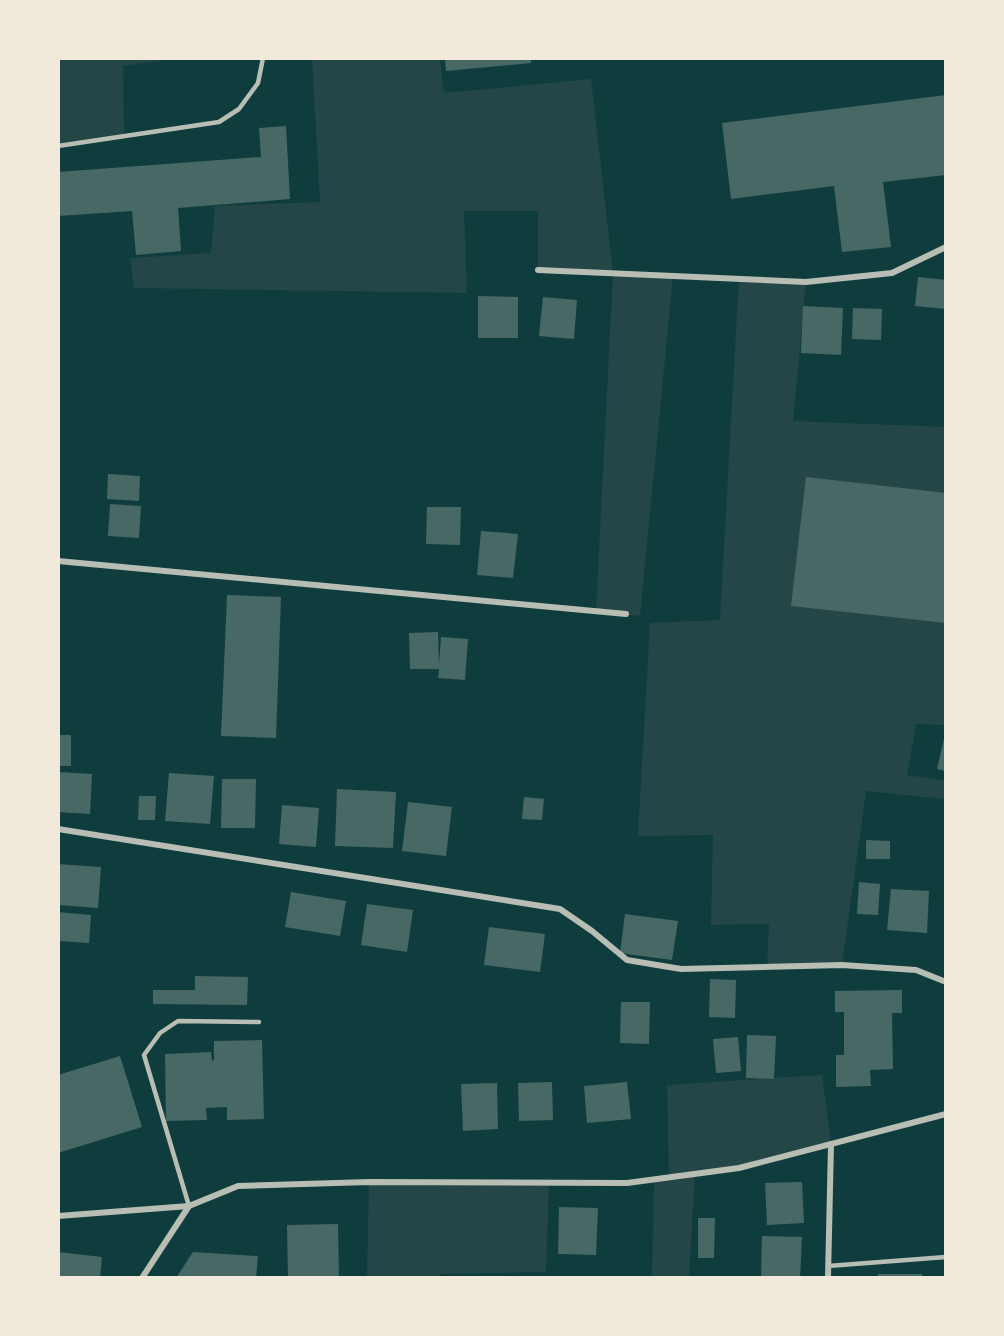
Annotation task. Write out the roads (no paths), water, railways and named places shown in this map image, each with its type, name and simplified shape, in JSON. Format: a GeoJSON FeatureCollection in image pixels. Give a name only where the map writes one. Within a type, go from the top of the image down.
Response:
{"type":"FeatureCollection","features":[{"type":"Feature","properties":{"kind":"street"},"geometry":{"type":"LineString","coordinates":[[538,270],[806,282],[892,273],[945,247]]}},
{"type":"Feature","properties":{"kind":"street"},"geometry":{"type":"LineString","coordinates":[[58,561],[626,614]]}},
{"type":"Feature","properties":{"kind":"street"},"geometry":{"type":"LineString","coordinates":[[58,829],[560,909],[627,960],[681,969],[842,965],[916,970],[945,982]]}},
{"type":"Feature","properties":{"kind":"street"},"geometry":{"type":"LineString","coordinates":[[58,1216],[189,1206],[238,1186],[297,1183],[627,1183],[739,1168],[945,1114]]}},
{"type":"Feature","properties":{"kind":"street"},"geometry":{"type":"LineString","coordinates":[[828,1278],[831,1144]]}},
{"type":"Feature","properties":{"kind":"street"},"geometry":{"type":"LineString","coordinates":[[142,1278],[189,1206]]}},
{"type":"Feature","properties":{"kind":"lane"},"geometry":{"type":"LineString","coordinates":[[58,146],[219,122],[238,109],[258,83],[263,58]]}},
{"type":"Feature","properties":{"kind":"lane"},"geometry":{"type":"LineString","coordinates":[[189,1206],[144,1055],[160,1033],[178,1021],[259,1022]]}},
{"type":"Feature","properties":{"kind":"lane"},"geometry":{"type":"LineString","coordinates":[[828,1266],[945,1257]]}}]}
